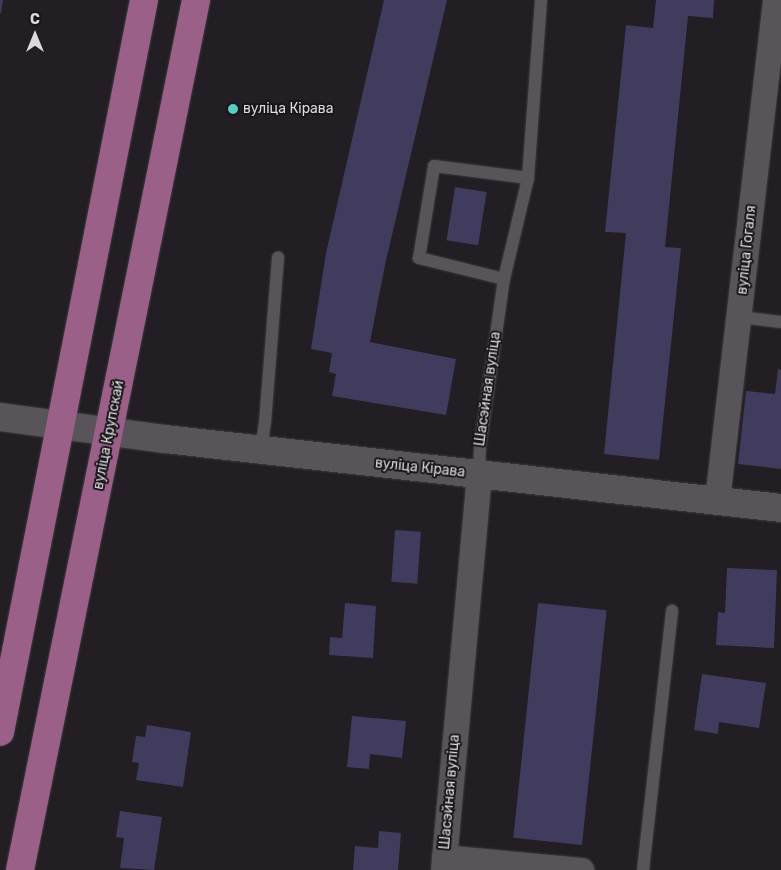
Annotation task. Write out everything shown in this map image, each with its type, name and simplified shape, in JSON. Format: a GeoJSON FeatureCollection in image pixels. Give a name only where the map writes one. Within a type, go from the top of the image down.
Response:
{"type":"FeatureCollection","features":[{"type":"Feature","properties":{"kind":"main road"},"geometry":{"type":"LineString","coordinates":[[0,732],[62,425],[144,0]]}},
{"type":"Feature","properties":{"kind":"main road","name":"вуліца Крупскай"},"geometry":{"type":"LineString","coordinates":[[20,870],[196,0]]}},
{"type":"Feature","properties":{"kind":"street","name":"вуліца Гогаля"},"geometry":{"type":"LineString","coordinates":[[717,500],[740,317],[775,0]]}},
{"type":"Feature","properties":{"kind":"street","name":"вуліца Кірава"},"geometry":{"type":"LineString","coordinates":[[0,417],[261,450],[781,508]]}},
{"type":"Feature","properties":{"kind":"street","name":"Шасэйная вуліца"},"geometry":{"type":"LineString","coordinates":[[444,864],[479,475]]}},
{"type":"Feature","properties":{"kind":"street"},"geometry":{"type":"LineString","coordinates":[[444,864],[581,870]]}},
{"type":"Feature","properties":{"kind":"lane","name":"Шасэйная вуліца"},"geometry":{"type":"LineString","coordinates":[[479,475],[480,447],[504,279],[528,178],[542,0]]}},
{"type":"Feature","properties":{"kind":"lane"},"geometry":{"type":"LineString","coordinates":[[504,279],[419,258],[434,166],[528,178]]}},
{"type":"Feature","properties":{"kind":"lane"},"geometry":{"type":"LineString","coordinates":[[261,450],[265,424],[278,258]]}},
{"type":"Feature","properties":{"kind":"lane"},"geometry":{"type":"LineString","coordinates":[[740,317],[781,322]]}},
{"type":"Feature","properties":{"kind":"lane"},"geometry":{"type":"LineString","coordinates":[[643,870],[672,611]]}},
{"type":"Feature","properties":{"kind":"building"},"geometry":{"type":"Polygon","coordinates":[[[0,0],[3,0],[1,13],[0,13],[0,0]]]}},
{"type":"Feature","properties":{"kind":"building"},"geometry":{"type":"Polygon","coordinates":[[[384,0],[447,0],[385,265],[370,342],[456,359],[446,415],[332,396],[336,374],[329,372],[332,353],[311,349],[326,253],[384,0]]]}},
{"type":"Feature","properties":{"kind":"building"},"geometry":{"type":"Polygon","coordinates":[[[656,0],[714,0],[713,18],[688,16],[665,247],[681,248],[659,460],[604,454],[626,233],[605,232],[626,25],[653,28],[656,0]]]}},
{"type":"Feature","properties":{"kind":"building"},"geometry":{"type":"Polygon","coordinates":[[[455,187],[487,192],[478,245],[447,240],[455,187]]]}},
{"type":"Feature","properties":{"kind":"building"},"geometry":{"type":"Polygon","coordinates":[[[778,369],[781,370],[781,469],[738,464],[746,391],[775,394],[778,369]]]}},
{"type":"Feature","properties":{"kind":"building"},"geometry":{"type":"Polygon","coordinates":[[[395,530],[421,532],[417,584],[391,582],[395,530]]]}},
{"type":"Feature","properties":{"kind":"building"},"geometry":{"type":"Polygon","coordinates":[[[727,568],[777,570],[774,648],[716,645],[718,612],[725,613],[727,568]]]}},
{"type":"Feature","properties":{"kind":"building"},"geometry":{"type":"Polygon","coordinates":[[[345,603],[376,606],[373,658],[329,655],[330,637],[342,638],[345,603]]]}},
{"type":"Feature","properties":{"kind":"building"},"geometry":{"type":"Polygon","coordinates":[[[538,603],[607,610],[582,845],[513,838],[538,603]]]}},
{"type":"Feature","properties":{"kind":"building"},"geometry":{"type":"Polygon","coordinates":[[[702,674],[766,683],[759,728],[719,722],[718,734],[694,730],[702,674]]]}},
{"type":"Feature","properties":{"kind":"building"},"geometry":{"type":"Polygon","coordinates":[[[352,716],[406,721],[402,758],[370,754],[369,769],[347,767],[352,716]]]}},
{"type":"Feature","properties":{"kind":"building"},"geometry":{"type":"Polygon","coordinates":[[[147,725],[191,732],[183,787],[136,780],[139,763],[132,762],[136,736],[145,737],[147,725]]]}},
{"type":"Feature","properties":{"kind":"building"},"geometry":{"type":"Polygon","coordinates":[[[120,811],[162,817],[154,870],[120,868],[124,838],[116,837],[120,811]]]}},
{"type":"Feature","properties":{"kind":"building"},"geometry":{"type":"Polygon","coordinates":[[[379,831],[401,833],[398,870],[353,870],[355,846],[378,848],[379,831]]]}},
{"type":"Feature","properties":{"kind":"place","name":"вуліца Кірава"},"geometry":{"type":"Point","coordinates":[233,109]}}]}
